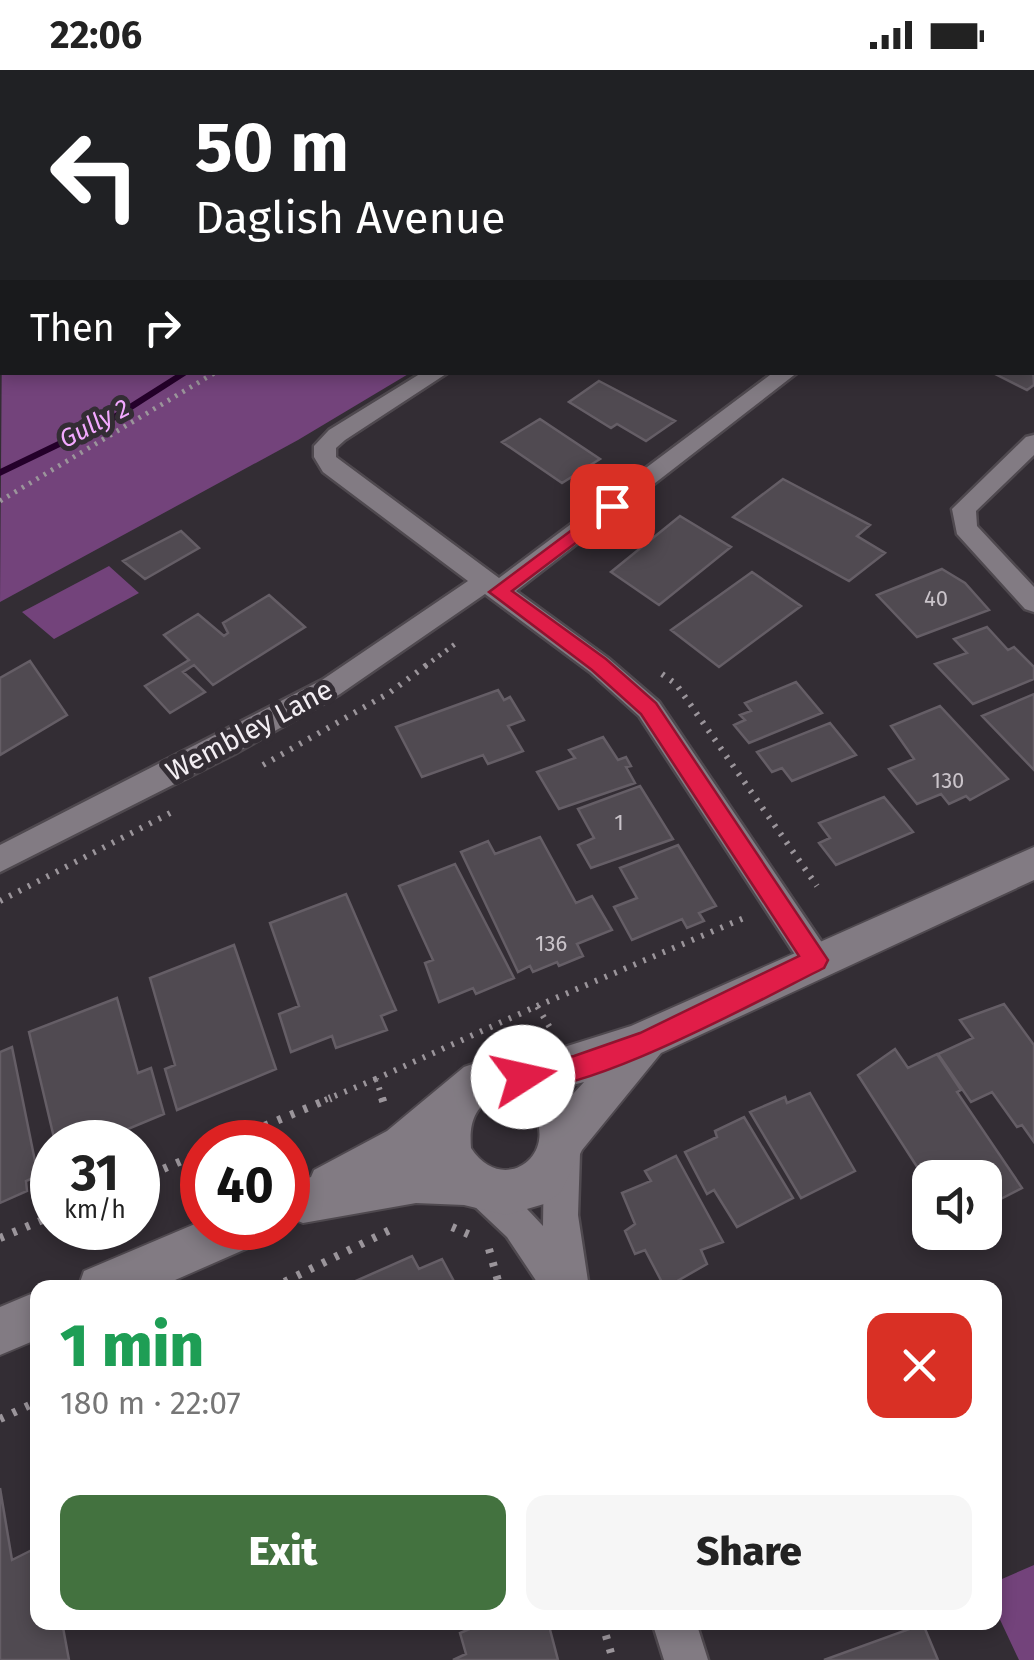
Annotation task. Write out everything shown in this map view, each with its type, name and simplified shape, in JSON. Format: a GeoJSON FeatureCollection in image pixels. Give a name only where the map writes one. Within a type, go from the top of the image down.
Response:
{"type":"FeatureCollection","features":[{"type":"Feature","properties":{"kind":"street"},"geometry":{"type":"LineString","coordinates":[[434,375],[336,434],[325,446],[325,457],[331,467],[599,665],[649,709],[816,960]]}},
{"type":"Feature","properties":{"kind":"street","name":"Wembley Lane"},"geometry":{"type":"LineString","coordinates":[[0,859],[332,687],[492,586],[784,375]]}},
{"type":"Feature","properties":{"kind":"street"},"geometry":{"type":"LineString","coordinates":[[1034,442],[964,509],[965,528],[986,556],[1034,603]]}},
{"type":"Feature","properties":{"kind":"street"},"geometry":{"type":"LineString","coordinates":[[410,1182],[454,1103],[468,1088],[487,1077],[523,1077],[574,1068],[646,1043],[816,960],[1034,863]]}},
{"type":"Feature","properties":{"kind":"street"},"geometry":{"type":"LineString","coordinates":[[310,1201],[410,1182],[518,1192],[538,1184],[555,1166],[563,1144],[646,1043]]}},
{"type":"Feature","properties":{"kind":"street"},"geometry":{"type":"LineString","coordinates":[[523,1077],[541,1086],[555,1102],[563,1144],[560,1215],[566,1280]]}},
{"type":"Feature","properties":{"kind":"street"},"geometry":{"type":"LineString","coordinates":[[454,1103],[446,1130],[448,1150],[458,1170],[522,1228],[561,1280]]}},
{"type":"Feature","properties":{"kind":"street"},"geometry":{"type":"LineString","coordinates":[[120,1280],[190,1250]]}},
{"type":"Feature","properties":{"kind":"street"},"geometry":{"type":"LineString","coordinates":[[0,1331],[30,1318]]}},
{"type":"Feature","properties":{"kind":"street"},"geometry":{"type":"LineString","coordinates":[[677,1630],[686,1660]]}},
{"type":"Feature","properties":{"kind":"path"},"geometry":{"type":"LineString","coordinates":[[0,502],[211,375]]}},
{"type":"Feature","properties":{"kind":"path"},"geometry":{"type":"LineString","coordinates":[[246,774],[316,738],[389,692],[468,634]]}},
{"type":"Feature","properties":{"kind":"path"},"geometry":{"type":"LineString","coordinates":[[0,901],[193,801]]}},
{"type":"Feature","properties":{"kind":"path"},"geometry":{"type":"LineString","coordinates":[[278,1120],[744,918],[733,902]]}},
{"type":"Feature","properties":{"kind":"path"},"geometry":{"type":"LineString","coordinates":[[537,1006],[574,1068]]}},
{"type":"Feature","properties":{"kind":"path"},"geometry":{"type":"LineString","coordinates":[[376,1079],[410,1182],[487,1243],[498,1280]]}},
{"type":"Feature","properties":{"kind":"path"},"geometry":{"type":"LineString","coordinates":[[282,1280],[410,1182]]}},
{"type":"Feature","properties":{"kind":"path"},"geometry":{"type":"LineString","coordinates":[[0,1238],[30,1225]]}},
{"type":"Feature","properties":{"kind":"path"},"geometry":{"type":"LineString","coordinates":[[0,1419],[30,1405]]}},
{"type":"Feature","properties":{"kind":"path"},"geometry":{"type":"LineString","coordinates":[[604,1630],[613,1660]]}},
{"type":"Feature","properties":{"kind":"shaded area"},"geometry":{"type":"Polygon","coordinates":[[[2,375],[407,375],[298,440],[0,602],[2,375]]]}},
{"type":"Feature","properties":{"kind":"shaded area"},"geometry":{"type":"Polygon","coordinates":[[[109,566],[139,593],[54,639],[22,612],[109,566]]]}},
{"type":"Feature","properties":{"kind":"shaded area"},"geometry":{"type":"Polygon","coordinates":[[[1034,1565],[1034,1660],[1019,1660],[1002,1624],[1002,1579],[1034,1565]]]}},
{"type":"Feature","properties":{"kind":"building"},"geometry":{"type":"Polygon","coordinates":[[[997,375],[1033,375],[1034,385],[1027,390],[997,375]]]}},
{"type":"Feature","properties":{"kind":"building"},"geometry":{"type":"Polygon","coordinates":[[[599,381],[675,421],[646,441],[617,424],[611,428],[569,402],[599,381]]]}},
{"type":"Feature","properties":{"kind":"building"},"geometry":{"type":"Polygon","coordinates":[[[540,419],[600,459],[562,483],[502,442],[540,419]]]}},
{"type":"Feature","properties":{"kind":"building"},"geometry":{"type":"Polygon","coordinates":[[[783,479],[870,525],[857,536],[885,553],[849,581],[733,517],[783,479]]]}},
{"type":"Feature","properties":{"kind":"building"},"geometry":{"type":"Polygon","coordinates":[[[680,516],[731,547],[659,605],[611,572],[680,516]]]}},
{"type":"Feature","properties":{"kind":"building"},"geometry":{"type":"Polygon","coordinates":[[[181,531],[199,548],[145,579],[123,561],[181,531]]]}},
{"type":"Feature","properties":{"kind":"building"},"geometry":{"type":"Polygon","coordinates":[[[942,569],[965,583],[989,610],[917,637],[877,595],[942,569]]]}},
{"type":"Feature","properties":{"kind":"building"},"geometry":{"type":"Polygon","coordinates":[[[752,572],[801,606],[719,667],[671,630],[752,572]]]}},
{"type":"Feature","properties":{"kind":"building"},"geometry":{"type":"Polygon","coordinates":[[[269,595],[305,627],[213,685],[194,665],[183,672],[205,692],[170,713],[145,686],[189,660],[164,635],[198,614],[224,636],[228,633],[223,623],[269,595]]]}},
{"type":"Feature","properties":{"kind":"building"},"geometry":{"type":"Polygon","coordinates":[[[987,627],[1008,650],[1014,647],[1034,667],[1034,679],[973,704],[935,664],[967,653],[954,639],[987,627]]]}},
{"type":"Feature","properties":{"kind":"building"},"geometry":{"type":"Polygon","coordinates":[[[30,661],[67,715],[0,755],[0,678],[30,661]]]}},
{"type":"Feature","properties":{"kind":"building"},"geometry":{"type":"Polygon","coordinates":[[[796,682],[822,713],[749,743],[734,725],[745,720],[740,715],[751,711],[745,703],[796,682]]]}},
{"type":"Feature","properties":{"kind":"building"},"geometry":{"type":"Polygon","coordinates":[[[498,690],[504,700],[510,697],[524,720],[508,726],[523,751],[488,764],[483,755],[422,777],[396,727],[498,690]]]}},
{"type":"Feature","properties":{"kind":"building"},"geometry":{"type":"Polygon","coordinates":[[[1034,694],[1034,770],[982,716],[1034,694]]]}},
{"type":"Feature","properties":{"kind":"building"},"geometry":{"type":"Polygon","coordinates":[[[940,706],[1008,779],[970,800],[966,796],[949,804],[941,794],[917,804],[889,769],[914,759],[891,726],[940,706]]]}},
{"type":"Feature","properties":{"kind":"building"},"geometry":{"type":"Polygon","coordinates":[[[830,723],[856,755],[792,781],[782,768],[772,772],[757,752],[830,723]]]}},
{"type":"Feature","properties":{"kind":"building"},"geometry":{"type":"Polygon","coordinates":[[[603,737],[618,760],[626,757],[631,766],[626,767],[635,783],[559,809],[537,772],[575,758],[569,750],[603,737]]]}},
{"type":"Feature","properties":{"kind":"building"},"geometry":{"type":"Polygon","coordinates":[[[640,786],[673,839],[591,868],[578,845],[594,838],[578,809],[640,786]]]}},
{"type":"Feature","properties":{"kind":"building"},"geometry":{"type":"Polygon","coordinates":[[[884,797],[913,832],[836,865],[819,843],[830,838],[819,823],[884,797]]]}},
{"type":"Feature","properties":{"kind":"building"},"geometry":{"type":"Polygon","coordinates":[[[540,837],[576,903],[592,896],[612,930],[577,944],[583,956],[559,966],[557,962],[533,972],[530,966],[518,972],[461,852],[488,841],[495,854],[540,837]]]}},
{"type":"Feature","properties":{"kind":"building"},"geometry":{"type":"Polygon","coordinates":[[[678,845],[716,906],[699,913],[704,921],[687,928],[682,919],[632,940],[614,907],[637,898],[620,868],[678,845]]]}},
{"type":"Feature","properties":{"kind":"building"},"geometry":{"type":"Polygon","coordinates":[[[455,864],[514,978],[476,994],[473,988],[439,1002],[425,963],[433,960],[399,886],[455,864]]]}},
{"type":"Feature","properties":{"kind":"building"},"geometry":{"type":"Polygon","coordinates":[[[346,894],[396,1010],[381,1016],[387,1030],[336,1048],[332,1036],[291,1052],[279,1014],[299,1006],[270,923],[346,894]]]}},
{"type":"Feature","properties":{"kind":"building"},"geometry":{"type":"Polygon","coordinates":[[[234,945],[276,1069],[177,1110],[165,1069],[175,1065],[150,978],[234,945]]]}},
{"type":"Feature","properties":{"kind":"building"},"geometry":{"type":"Polygon","coordinates":[[[117,998],[138,1073],[151,1068],[164,1114],[150,1120],[50,1120],[29,1032],[117,998]]]}},
{"type":"Feature","properties":{"kind":"building"},"geometry":{"type":"Polygon","coordinates":[[[1004,1004],[1034,1045],[1034,1142],[1022,1125],[1017,1127],[992,1092],[971,1102],[938,1054],[973,1038],[960,1020],[1004,1004]]]}},
{"type":"Feature","properties":{"kind":"building"},"geometry":{"type":"Polygon","coordinates":[[[12,1047],[30,1136],[30,1179],[26,1181],[27,1191],[0,1203],[0,1052],[12,1047]]]}},
{"type":"Feature","properties":{"kind":"building"},"geometry":{"type":"Polygon","coordinates":[[[895,1049],[908,1068],[937,1054],[961,1090],[957,1092],[1022,1188],[1002,1198],[1002,1160],[913,1160],[858,1075],[895,1049]]]}},
{"type":"Feature","properties":{"kind":"building"},"geometry":{"type":"Polygon","coordinates":[[[810,1093],[855,1171],[801,1198],[750,1112],[785,1097],[787,1103],[810,1093]]]}},
{"type":"Feature","properties":{"kind":"building"},"geometry":{"type":"Polygon","coordinates":[[[744,1117],[793,1198],[737,1227],[714,1190],[707,1194],[685,1152],[717,1137],[715,1131],[744,1117]]]}},
{"type":"Feature","properties":{"kind":"building"},"geometry":{"type":"Polygon","coordinates":[[[676,1156],[723,1242],[701,1250],[707,1264],[679,1280],[661,1280],[645,1250],[635,1254],[625,1231],[635,1224],[622,1193],[651,1181],[645,1171],[676,1156]]]}},
{"type":"Feature","properties":{"kind":"building"},"geometry":{"type":"Polygon","coordinates":[[[412,1256],[419,1269],[442,1259],[453,1280],[358,1280],[412,1256]]]}},
{"type":"Feature","properties":{"kind":"building"},"geometry":{"type":"Polygon","coordinates":[[[0,1488],[12,1560],[30,1551],[30,1630],[63,1630],[69,1660],[0,1660],[0,1488]]]}},
{"type":"Feature","properties":{"kind":"building"},"geometry":{"type":"Polygon","coordinates":[[[550,1630],[558,1660],[453,1660],[466,1654],[460,1633],[550,1630]]]}},
{"type":"Feature","properties":{"kind":"building"},"geometry":{"type":"Polygon","coordinates":[[[906,1630],[926,1630],[938,1660],[824,1660],[906,1630]]]}},
{"type":"Feature","properties":{"kind":"waterway","name":"Gully 2"},"geometry":{"type":"LineString","coordinates":[[0,473],[115,417],[182,375]]}},
{"type":"Feature","properties":{"kind":"route"},"geometry":{"type":"LineString","coordinates":[[523,1077],[574,1068],[646,1043],[816,960],[649,709],[599,665],[499,592],[612,506]]}}]}
